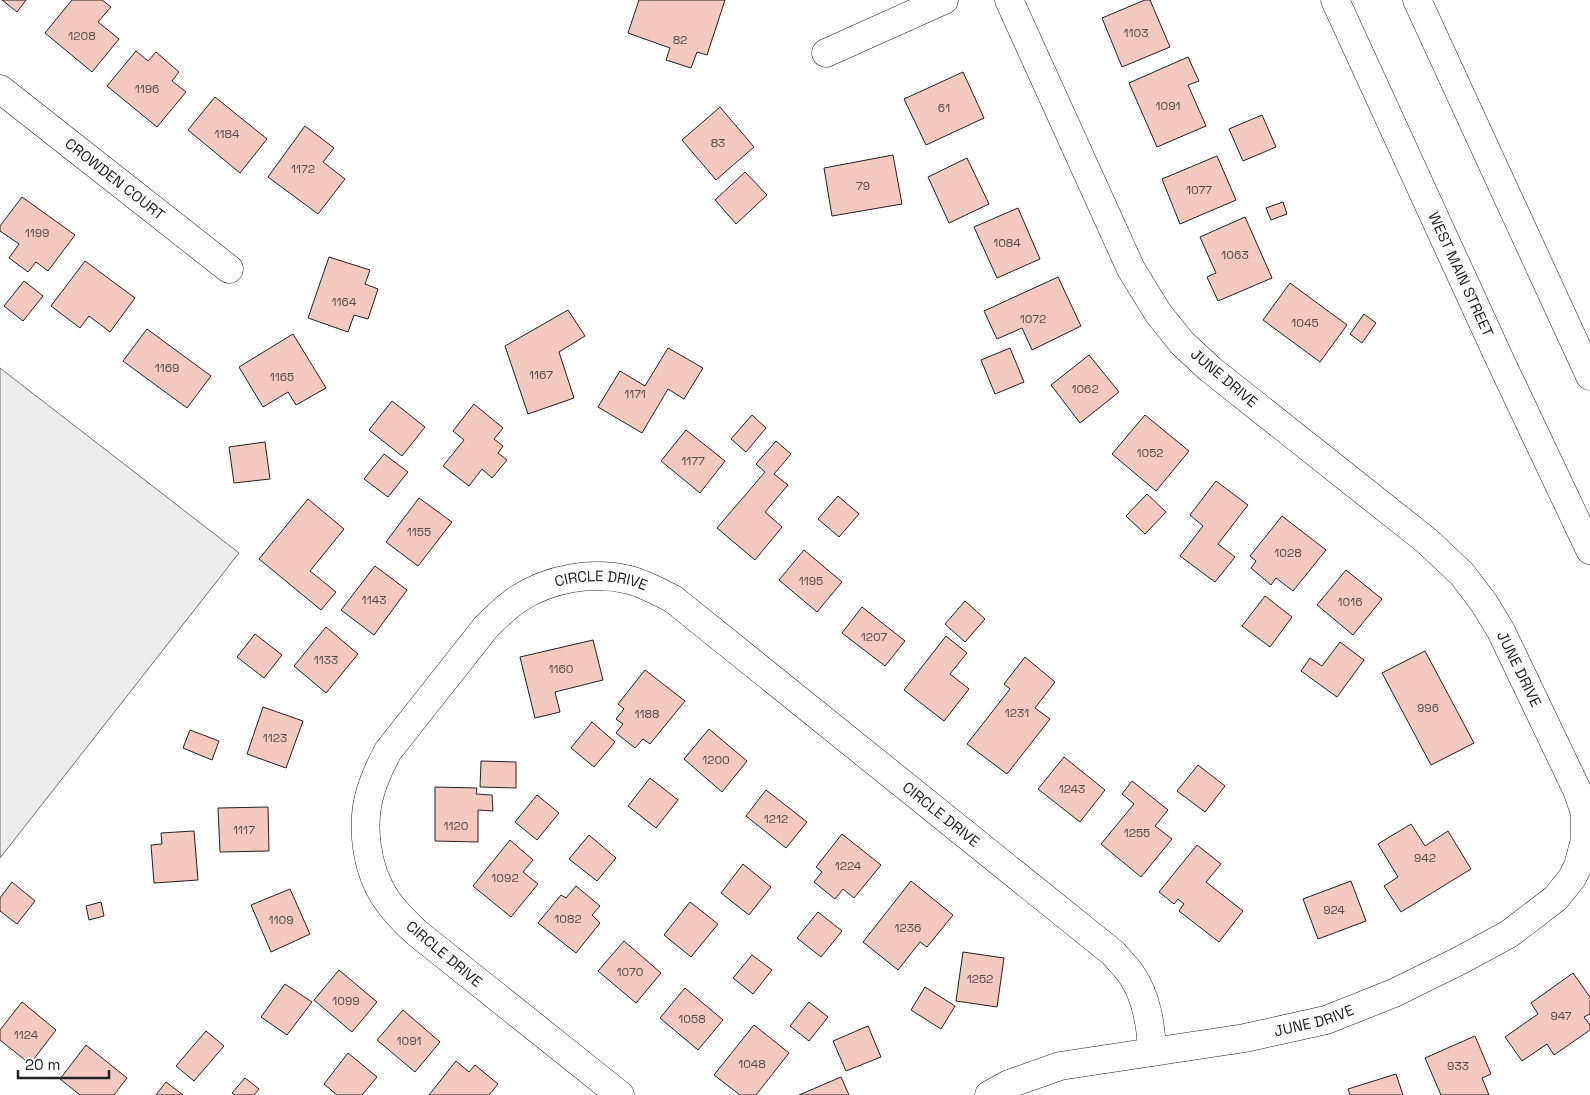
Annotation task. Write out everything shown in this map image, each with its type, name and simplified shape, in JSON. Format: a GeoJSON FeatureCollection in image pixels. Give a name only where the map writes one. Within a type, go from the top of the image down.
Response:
{"type":"FeatureCollection","features":[{"type":"Feature","properties":{"kind":"street"},"geometry":{"type":"LineString","coordinates":[[826,54],[944,0]]}},
{"type":"Feature","properties":{"kind":"street","name":"JUNE DRIVE"},"geometry":{"type":"LineString","coordinates":[[989,1095],[1009,1084],[1060,1066],[1245,1038],[1326,1020],[1394,993],[1459,962],[1509,934],[1556,898],[1572,878],[1578,866],[1585,840],[1585,813],[1577,790],[1501,631],[1462,574],[1427,541],[1210,369],[1182,343],[1158,313],[1131,269],[1009,0]]}},
{"type":"Feature","properties":{"kind":"street","name":"WEST MAIN STREET"},"geometry":{"type":"LineString","coordinates":[[1335,0],[1496,352],[1590,550]]}},
{"type":"Feature","properties":{"kind":"street"},"geometry":{"type":"LineString","coordinates":[[1417,0],[1590,376]]}},
{"type":"Feature","properties":{"kind":"street","name":"CROWDEN COURT"},"geometry":{"type":"LineString","coordinates":[[0,89],[229,270]]}},
{"type":"Feature","properties":{"kind":"street","name":"CIRCLE DRIVE"},"geometry":{"type":"LineString","coordinates":[[620,1095],[417,934],[399,916],[385,897],[376,878],[369,857],[366,835],[366,814],[370,792],[377,772],[388,752],[486,627],[501,611],[532,590],[565,579],[595,576],[629,580],[673,599],[1113,953],[1131,974],[1144,999],[1151,1026],[1152,1052]]}},
{"type":"Feature","properties":{"kind":"shaded area"},"geometry":{"type":"Polygon","coordinates":[[[0,368],[239,553],[0,858],[0,368]]]}},
{"type":"Feature","properties":{"kind":"building"},"geometry":{"type":"Polygon","coordinates":[[[2,0],[26,0],[17,12],[2,0]]]}},
{"type":"Feature","properties":{"kind":"building"},"geometry":{"type":"Polygon","coordinates":[[[72,0],[102,0],[111,7],[98,22],[119,39],[92,72],[45,33],[72,0]]]}},
{"type":"Feature","properties":{"kind":"building"},"geometry":{"type":"Polygon","coordinates":[[[639,0],[725,0],[707,55],[697,52],[691,68],[666,60],[670,48],[628,33],[639,0]]]}},
{"type":"Feature","properties":{"kind":"building"},"geometry":{"type":"Polygon","coordinates":[[[1145,0],[1150,0],[1170,47],[1122,67],[1102,18],[1145,0]]]}},
{"type":"Feature","properties":{"kind":"building"},"geometry":{"type":"Polygon","coordinates":[[[136,51],[148,61],[156,52],[179,72],[172,81],[186,92],[157,127],[107,86],[136,51]]]}},
{"type":"Feature","properties":{"kind":"building"},"geometry":{"type":"Polygon","coordinates":[[[1188,57],[1199,81],[1188,85],[1206,126],[1157,147],[1129,83],[1188,57]]]}},
{"type":"Feature","properties":{"kind":"building"},"geometry":{"type":"Polygon","coordinates":[[[963,72],[984,118],[926,145],[904,99],[963,72]]]}},
{"type":"Feature","properties":{"kind":"building"},"geometry":{"type":"Polygon","coordinates":[[[215,97],[267,139],[240,173],[188,130],[215,97]]]}},
{"type":"Feature","properties":{"kind":"building"},"geometry":{"type":"Polygon","coordinates":[[[720,107],[754,147],[716,180],[682,140],[720,107]]]}},
{"type":"Feature","properties":{"kind":"building"},"geometry":{"type":"Polygon","coordinates":[[[1262,115],[1276,147],[1243,161],[1229,129],[1262,115]]]}},
{"type":"Feature","properties":{"kind":"building"},"geometry":{"type":"Polygon","coordinates":[[[305,126],[334,148],[323,162],[345,179],[318,214],[268,177],[305,126]]]}},
{"type":"Feature","properties":{"kind":"building"},"geometry":{"type":"Polygon","coordinates":[[[893,155],[902,204],[832,216],[824,168],[893,155]]]}},
{"type":"Feature","properties":{"kind":"building"},"geometry":{"type":"Polygon","coordinates":[[[1217,156],[1236,200],[1180,224],[1162,179],[1217,156]]]}},
{"type":"Feature","properties":{"kind":"building"},"geometry":{"type":"Polygon","coordinates":[[[967,158],[989,204],[949,223],[928,177],[967,158]]]}},
{"type":"Feature","properties":{"kind":"building"},"geometry":{"type":"Polygon","coordinates":[[[745,172],[767,195],[736,224],[715,200],[745,172]]]}},
{"type":"Feature","properties":{"kind":"building"},"geometry":{"type":"Polygon","coordinates":[[[22,197],[75,235],[48,271],[36,262],[28,272],[9,258],[19,244],[0,231],[0,226],[22,197]]]}},
{"type":"Feature","properties":{"kind":"building"},"geometry":{"type":"Polygon","coordinates":[[[1283,202],[1287,214],[1271,220],[1266,208],[1283,202]]]}},
{"type":"Feature","properties":{"kind":"building"},"geometry":{"type":"Polygon","coordinates":[[[1018,208],[1040,259],[997,278],[974,227],[1018,208]]]}},
{"type":"Feature","properties":{"kind":"building"},"geometry":{"type":"Polygon","coordinates":[[[1245,217],[1272,278],[1218,301],[1207,277],[1216,273],[1200,237],[1245,217]]]}},
{"type":"Feature","properties":{"kind":"building"},"geometry":{"type":"Polygon","coordinates":[[[329,257],[370,270],[365,284],[378,289],[368,319],[354,315],[348,332],[308,318],[329,257]]]}},
{"type":"Feature","properties":{"kind":"building"},"geometry":{"type":"Polygon","coordinates":[[[85,261],[135,298],[110,332],[89,316],[80,328],[51,306],[85,261]]]}},
{"type":"Feature","properties":{"kind":"building"},"geometry":{"type":"Polygon","coordinates":[[[1058,277],[1081,326],[1032,350],[1022,328],[997,339],[984,311],[1058,277]]]}},
{"type":"Feature","properties":{"kind":"building"},"geometry":{"type":"Polygon","coordinates":[[[24,281],[43,296],[23,321],[4,306],[24,281]]]}},
{"type":"Feature","properties":{"kind":"building"},"geometry":{"type":"Polygon","coordinates":[[[1290,283],[1347,325],[1320,362],[1263,320],[1290,283]]]}},
{"type":"Feature","properties":{"kind":"building"},"geometry":{"type":"Polygon","coordinates":[[[568,310],[585,336],[559,352],[574,398],[528,414],[505,346],[568,310]]]}},
{"type":"Feature","properties":{"kind":"building"},"geometry":{"type":"Polygon","coordinates":[[[1364,314],[1376,323],[1362,343],[1350,334],[1364,314]]]}},
{"type":"Feature","properties":{"kind":"building"},"geometry":{"type":"Polygon","coordinates":[[[147,329],[211,376],[187,408],[123,361],[147,329]]]}},
{"type":"Feature","properties":{"kind":"building"},"geometry":{"type":"Polygon","coordinates":[[[293,334],[326,388],[296,405],[288,392],[263,407],[239,367],[293,334]]]}},
{"type":"Feature","properties":{"kind":"building"},"geometry":{"type":"Polygon","coordinates":[[[668,348],[703,368],[684,399],[668,389],[642,433],[598,407],[620,371],[645,386],[668,348]]]}},
{"type":"Feature","properties":{"kind":"building"},"geometry":{"type":"Polygon","coordinates":[[[1010,348],[1024,382],[995,394],[981,360],[1010,348]]]}},
{"type":"Feature","properties":{"kind":"building"},"geometry":{"type":"Polygon","coordinates":[[[1089,355],[1119,392],[1080,423],[1051,385],[1089,355]]]}},
{"type":"Feature","properties":{"kind":"building"},"geometry":{"type":"Polygon","coordinates":[[[392,401],[425,427],[402,456],[369,430],[392,401]]]}},
{"type":"Feature","properties":{"kind":"building"},"geometry":{"type":"Polygon","coordinates":[[[474,404],[503,428],[494,439],[503,446],[498,453],[507,460],[492,478],[482,469],[469,486],[443,466],[464,440],[453,431],[474,404]]]}},
{"type":"Feature","properties":{"kind":"building"},"geometry":{"type":"Polygon","coordinates":[[[752,415],[766,428],[746,452],[731,439],[752,415]]]}},
{"type":"Feature","properties":{"kind":"building"},"geometry":{"type":"Polygon","coordinates":[[[1145,415],[1189,451],[1156,491],[1112,454],[1145,415]]]}},
{"type":"Feature","properties":{"kind":"building"},"geometry":{"type":"Polygon","coordinates":[[[686,430],[725,461],[700,493],[661,461],[686,430]]]}},
{"type":"Feature","properties":{"kind":"building"},"geometry":{"type":"Polygon","coordinates":[[[776,441],[791,454],[774,474],[788,485],[765,512],[782,527],[755,560],[717,528],[765,472],[756,464],[776,441]]]}},
{"type":"Feature","properties":{"kind":"building"},"geometry":{"type":"Polygon","coordinates":[[[265,442],[270,479],[234,483],[229,447],[265,442]]]}},
{"type":"Feature","properties":{"kind":"building"},"geometry":{"type":"Polygon","coordinates":[[[384,454],[408,472],[388,497],[364,479],[384,454]]]}},
{"type":"Feature","properties":{"kind":"building"},"geometry":{"type":"Polygon","coordinates":[[[1216,481],[1248,505],[1218,544],[1235,557],[1215,582],[1180,556],[1203,526],[1190,515],[1216,481]]]}},
{"type":"Feature","properties":{"kind":"building"},"geometry":{"type":"Polygon","coordinates":[[[1147,494],[1166,512],[1145,534],[1126,516],[1147,494]]]}},
{"type":"Feature","properties":{"kind":"building"},"geometry":{"type":"Polygon","coordinates":[[[838,496],[859,514],[839,537],[818,519],[838,496]]]}},
{"type":"Feature","properties":{"kind":"building"},"geometry":{"type":"Polygon","coordinates":[[[419,498],[452,522],[418,566],[386,542],[419,498]]]}},
{"type":"Feature","properties":{"kind":"building"},"geometry":{"type":"Polygon","coordinates":[[[308,499],[344,529],[310,571],[336,592],[321,610],[259,559],[308,499]]]}},
{"type":"Feature","properties":{"kind":"building"},"geometry":{"type":"Polygon","coordinates":[[[1282,516],[1326,550],[1293,591],[1276,578],[1271,585],[1251,568],[1256,561],[1250,556],[1282,516]]]}},
{"type":"Feature","properties":{"kind":"building"},"geometry":{"type":"Polygon","coordinates":[[[804,550],[842,582],[817,612],[779,580],[804,550]]]}},
{"type":"Feature","properties":{"kind":"building"},"geometry":{"type":"Polygon","coordinates":[[[375,566],[407,590],[374,635],[341,610],[375,566]]]}},
{"type":"Feature","properties":{"kind":"building"},"geometry":{"type":"Polygon","coordinates":[[[1346,570],[1382,599],[1353,635],[1317,605],[1346,570]]]}},
{"type":"Feature","properties":{"kind":"building"},"geometry":{"type":"Polygon","coordinates":[[[1265,596],[1292,617],[1270,647],[1242,626],[1265,596]]]}},
{"type":"Feature","properties":{"kind":"building"},"geometry":{"type":"Polygon","coordinates":[[[965,601],[985,619],[965,642],[945,624],[965,601]]]}},
{"type":"Feature","properties":{"kind":"building"},"geometry":{"type":"Polygon","coordinates":[[[862,607],[905,641],[885,666],[842,633],[862,607]]]}},
{"type":"Feature","properties":{"kind":"building"},"geometry":{"type":"Polygon","coordinates":[[[326,627],[358,654],[326,693],[294,666],[326,627]]]}},
{"type":"Feature","properties":{"kind":"building"},"geometry":{"type":"Polygon","coordinates":[[[255,634],[282,655],[264,678],[237,657],[255,634]]]}},
{"type":"Feature","properties":{"kind":"building"},"geometry":{"type":"Polygon","coordinates":[[[946,636],[967,653],[950,674],[969,689],[944,721],[904,690],[946,636]]]}},
{"type":"Feature","properties":{"kind":"building"},"geometry":{"type":"Polygon","coordinates":[[[593,640],[603,680],[555,692],[560,712],[535,718],[520,657],[593,640]]]}},
{"type":"Feature","properties":{"kind":"building"},"geometry":{"type":"Polygon","coordinates":[[[1340,642],[1364,660],[1337,697],[1301,671],[1310,658],[1322,666],[1340,642]]]}},
{"type":"Feature","properties":{"kind":"building"},"geometry":{"type":"Polygon","coordinates":[[[1425,651],[1474,743],[1431,765],[1382,673],[1425,651]]]}},
{"type":"Feature","properties":{"kind":"building"},"geometry":{"type":"Polygon","coordinates":[[[1025,657],[1055,682],[1035,708],[1050,719],[1007,774],[967,744],[1010,689],[1004,684],[1025,657]]]}},
{"type":"Feature","properties":{"kind":"building"},"geometry":{"type":"Polygon","coordinates":[[[645,670],[685,701],[650,744],[643,739],[635,748],[616,733],[623,724],[616,719],[624,709],[618,704],[645,670]]]}},
{"type":"Feature","properties":{"kind":"building"},"geometry":{"type":"Polygon","coordinates":[[[263,707],[303,721],[286,768],[247,754],[263,707]]]}},
{"type":"Feature","properties":{"kind":"building"},"geometry":{"type":"Polygon","coordinates":[[[592,722],[615,742],[594,767],[571,748],[592,722]]]}},
{"type":"Feature","properties":{"kind":"building"},"geometry":{"type":"Polygon","coordinates":[[[709,729],[747,761],[722,792],[684,759],[709,729]]]}},
{"type":"Feature","properties":{"kind":"building"},"geometry":{"type":"Polygon","coordinates":[[[190,730],[219,741],[212,760],[183,748],[190,730]]]}},
{"type":"Feature","properties":{"kind":"building"},"geometry":{"type":"Polygon","coordinates":[[[1064,757],[1105,790],[1080,822],[1038,789],[1064,757]]]}},
{"type":"Feature","properties":{"kind":"building"},"geometry":{"type":"Polygon","coordinates":[[[481,761],[516,762],[516,788],[480,787],[481,761]]]}},
{"type":"Feature","properties":{"kind":"building"},"geometry":{"type":"Polygon","coordinates":[[[1198,765],[1225,786],[1205,812],[1177,791],[1198,765]]]}},
{"type":"Feature","properties":{"kind":"building"},"geometry":{"type":"Polygon","coordinates":[[[650,778],[678,800],[656,828],[628,806],[650,778]]]}},
{"type":"Feature","properties":{"kind":"building"},"geometry":{"type":"Polygon","coordinates":[[[1132,781],[1168,810],[1155,826],[1172,839],[1141,877],[1101,844],[1134,804],[1122,794],[1132,781]]]}},
{"type":"Feature","properties":{"kind":"building"},"geometry":{"type":"Polygon","coordinates":[[[435,787],[477,788],[476,794],[492,795],[493,811],[478,810],[478,842],[435,841],[435,787]]]}},
{"type":"Feature","properties":{"kind":"building"},"geometry":{"type":"Polygon","coordinates":[[[766,790],[807,822],[786,848],[746,816],[766,790]]]}},
{"type":"Feature","properties":{"kind":"building"},"geometry":{"type":"Polygon","coordinates":[[[537,795],[559,813],[537,840],[515,822],[537,795]]]}},
{"type":"Feature","properties":{"kind":"building"},"geometry":{"type":"Polygon","coordinates":[[[268,807],[269,851],[220,852],[218,808],[268,807]]]}},
{"type":"Feature","properties":{"kind":"building"},"geometry":{"type":"Polygon","coordinates":[[[1411,824],[1425,846],[1448,831],[1471,869],[1401,912],[1384,886],[1398,877],[1378,844],[1411,824]]]}},
{"type":"Feature","properties":{"kind":"building"},"geometry":{"type":"Polygon","coordinates":[[[194,831],[198,880],[154,883],[151,845],[162,844],[161,833],[194,831]]]}},
{"type":"Feature","properties":{"kind":"building"},"geometry":{"type":"Polygon","coordinates":[[[842,834],[881,865],[854,898],[843,889],[835,899],[814,882],[822,872],[816,867],[842,834]]]}},
{"type":"Feature","properties":{"kind":"building"},"geometry":{"type":"Polygon","coordinates":[[[589,835],[616,858],[597,881],[569,859],[589,835]]]}},
{"type":"Feature","properties":{"kind":"building"},"geometry":{"type":"Polygon","coordinates":[[[510,840],[533,860],[523,872],[538,884],[511,917],[473,886],[510,840]]]}},
{"type":"Feature","properties":{"kind":"building"},"geometry":{"type":"Polygon","coordinates":[[[1197,845],[1221,864],[1206,882],[1243,911],[1219,942],[1179,911],[1184,904],[1178,899],[1174,904],[1159,892],[1197,845]]]}},
{"type":"Feature","properties":{"kind":"building"},"geometry":{"type":"Polygon","coordinates":[[[743,864],[771,887],[749,915],[721,893],[743,864]]]}},
{"type":"Feature","properties":{"kind":"building"},"geometry":{"type":"Polygon","coordinates":[[[911,881],[953,915],[927,947],[920,942],[898,970],[863,942],[911,881]]]}},
{"type":"Feature","properties":{"kind":"building"},"geometry":{"type":"Polygon","coordinates":[[[1351,881],[1366,921],[1318,939],[1303,899],[1351,881]]]}},
{"type":"Feature","properties":{"kind":"building"},"geometry":{"type":"Polygon","coordinates":[[[12,882],[35,901],[17,924],[0,911],[0,898],[12,882]]]}},
{"type":"Feature","properties":{"kind":"building"},"geometry":{"type":"Polygon","coordinates":[[[576,886],[600,906],[592,915],[600,923],[576,953],[538,923],[561,895],[566,898],[576,886]]]}},
{"type":"Feature","properties":{"kind":"building"},"geometry":{"type":"Polygon","coordinates":[[[290,889],[310,934],[271,952],[251,905],[290,889]]]}},
{"type":"Feature","properties":{"kind":"building"},"geometry":{"type":"Polygon","coordinates":[[[101,902],[104,916],[89,920],[86,906],[101,902]]]}},
{"type":"Feature","properties":{"kind":"building"},"geometry":{"type":"Polygon","coordinates":[[[690,902],[718,924],[691,957],[664,935],[690,902]]]}},
{"type":"Feature","properties":{"kind":"building"},"geometry":{"type":"Polygon","coordinates":[[[818,912],[842,931],[821,957],[797,938],[818,912]]]}},
{"type":"Feature","properties":{"kind":"building"},"geometry":{"type":"Polygon","coordinates":[[[624,941],[661,973],[636,1003],[598,971],[624,941]]]}},
{"type":"Feature","properties":{"kind":"building"},"geometry":{"type":"Polygon","coordinates":[[[963,952],[1004,958],[997,1007],[956,1001],[963,952]]]}},
{"type":"Feature","properties":{"kind":"building"},"geometry":{"type":"Polygon","coordinates":[[[752,955],[772,970],[753,994],[733,978],[752,955]]]}},
{"type":"Feature","properties":{"kind":"building"},"geometry":{"type":"Polygon","coordinates":[[[339,970],[377,1002],[352,1032],[314,1000],[339,970]]]}},
{"type":"Feature","properties":{"kind":"building"},"geometry":{"type":"Polygon","coordinates":[[[1573,973],[1590,997],[1590,1014],[1584,1017],[1590,1025],[1590,1030],[1554,1055],[1547,1044],[1522,1061],[1505,1037],[1538,1014],[1531,1003],[1573,973]]]}},
{"type":"Feature","properties":{"kind":"building"},"geometry":{"type":"Polygon","coordinates":[[[285,984],[312,1002],[287,1035],[261,1017],[285,984]]]}},
{"type":"Feature","properties":{"kind":"building"},"geometry":{"type":"Polygon","coordinates":[[[925,987],[955,1006],[941,1029],[911,1010],[925,987]]]}},
{"type":"Feature","properties":{"kind":"building"},"geometry":{"type":"Polygon","coordinates":[[[685,988],[723,1020],[698,1050],[660,1018],[685,988]]]}},
{"type":"Feature","properties":{"kind":"building"},"geometry":{"type":"Polygon","coordinates":[[[22,1002],[56,1030],[30,1064],[0,1040],[0,1030],[22,1002]]]}},
{"type":"Feature","properties":{"kind":"building"},"geometry":{"type":"Polygon","coordinates":[[[809,1002],[828,1017],[809,1041],[790,1026],[809,1002]]]}},
{"type":"Feature","properties":{"kind":"building"},"geometry":{"type":"Polygon","coordinates":[[[403,1010],[440,1042],[415,1072],[377,1040],[403,1010]]]}},
{"type":"Feature","properties":{"kind":"building"},"geometry":{"type":"Polygon","coordinates":[[[754,1025],[789,1053],[756,1095],[740,1095],[714,1075],[754,1025]]]}},
{"type":"Feature","properties":{"kind":"building"},"geometry":{"type":"Polygon","coordinates":[[[868,1026],[881,1057],[846,1071],[833,1041],[868,1026]]]}},
{"type":"Feature","properties":{"kind":"building"},"geometry":{"type":"Polygon","coordinates":[[[206,1031],[224,1046],[194,1081],[176,1066],[206,1031]]]}},
{"type":"Feature","properties":{"kind":"building"},"geometry":{"type":"Polygon","coordinates":[[[1475,1036],[1491,1074],[1482,1078],[1489,1095],[1441,1095],[1425,1058],[1475,1036]]]}},
{"type":"Feature","properties":{"kind":"building"},"geometry":{"type":"Polygon","coordinates":[[[86,1045],[127,1078],[114,1095],[80,1095],[60,1079],[86,1045]]]}},
{"type":"Feature","properties":{"kind":"building"},"geometry":{"type":"Polygon","coordinates":[[[348,1053],[377,1077],[362,1095],[337,1095],[324,1084],[348,1053]]]}},
{"type":"Feature","properties":{"kind":"building"},"geometry":{"type":"Polygon","coordinates":[[[456,1061],[469,1072],[475,1065],[498,1084],[489,1095],[429,1095],[456,1061]]]}},
{"type":"Feature","properties":{"kind":"building"},"geometry":{"type":"Polygon","coordinates":[[[1396,1074],[1403,1095],[1350,1095],[1348,1089],[1396,1074]]]}},
{"type":"Feature","properties":{"kind":"building"},"geometry":{"type":"Polygon","coordinates":[[[841,1077],[849,1095],[799,1095],[841,1077]]]}},
{"type":"Feature","properties":{"kind":"building"},"geometry":{"type":"Polygon","coordinates":[[[245,1078],[259,1089],[254,1095],[235,1095],[232,1093],[245,1078]]]}},
{"type":"Feature","properties":{"kind":"building"},"geometry":{"type":"Polygon","coordinates":[[[166,1082],[183,1095],[156,1095],[166,1082]]]}}]}
